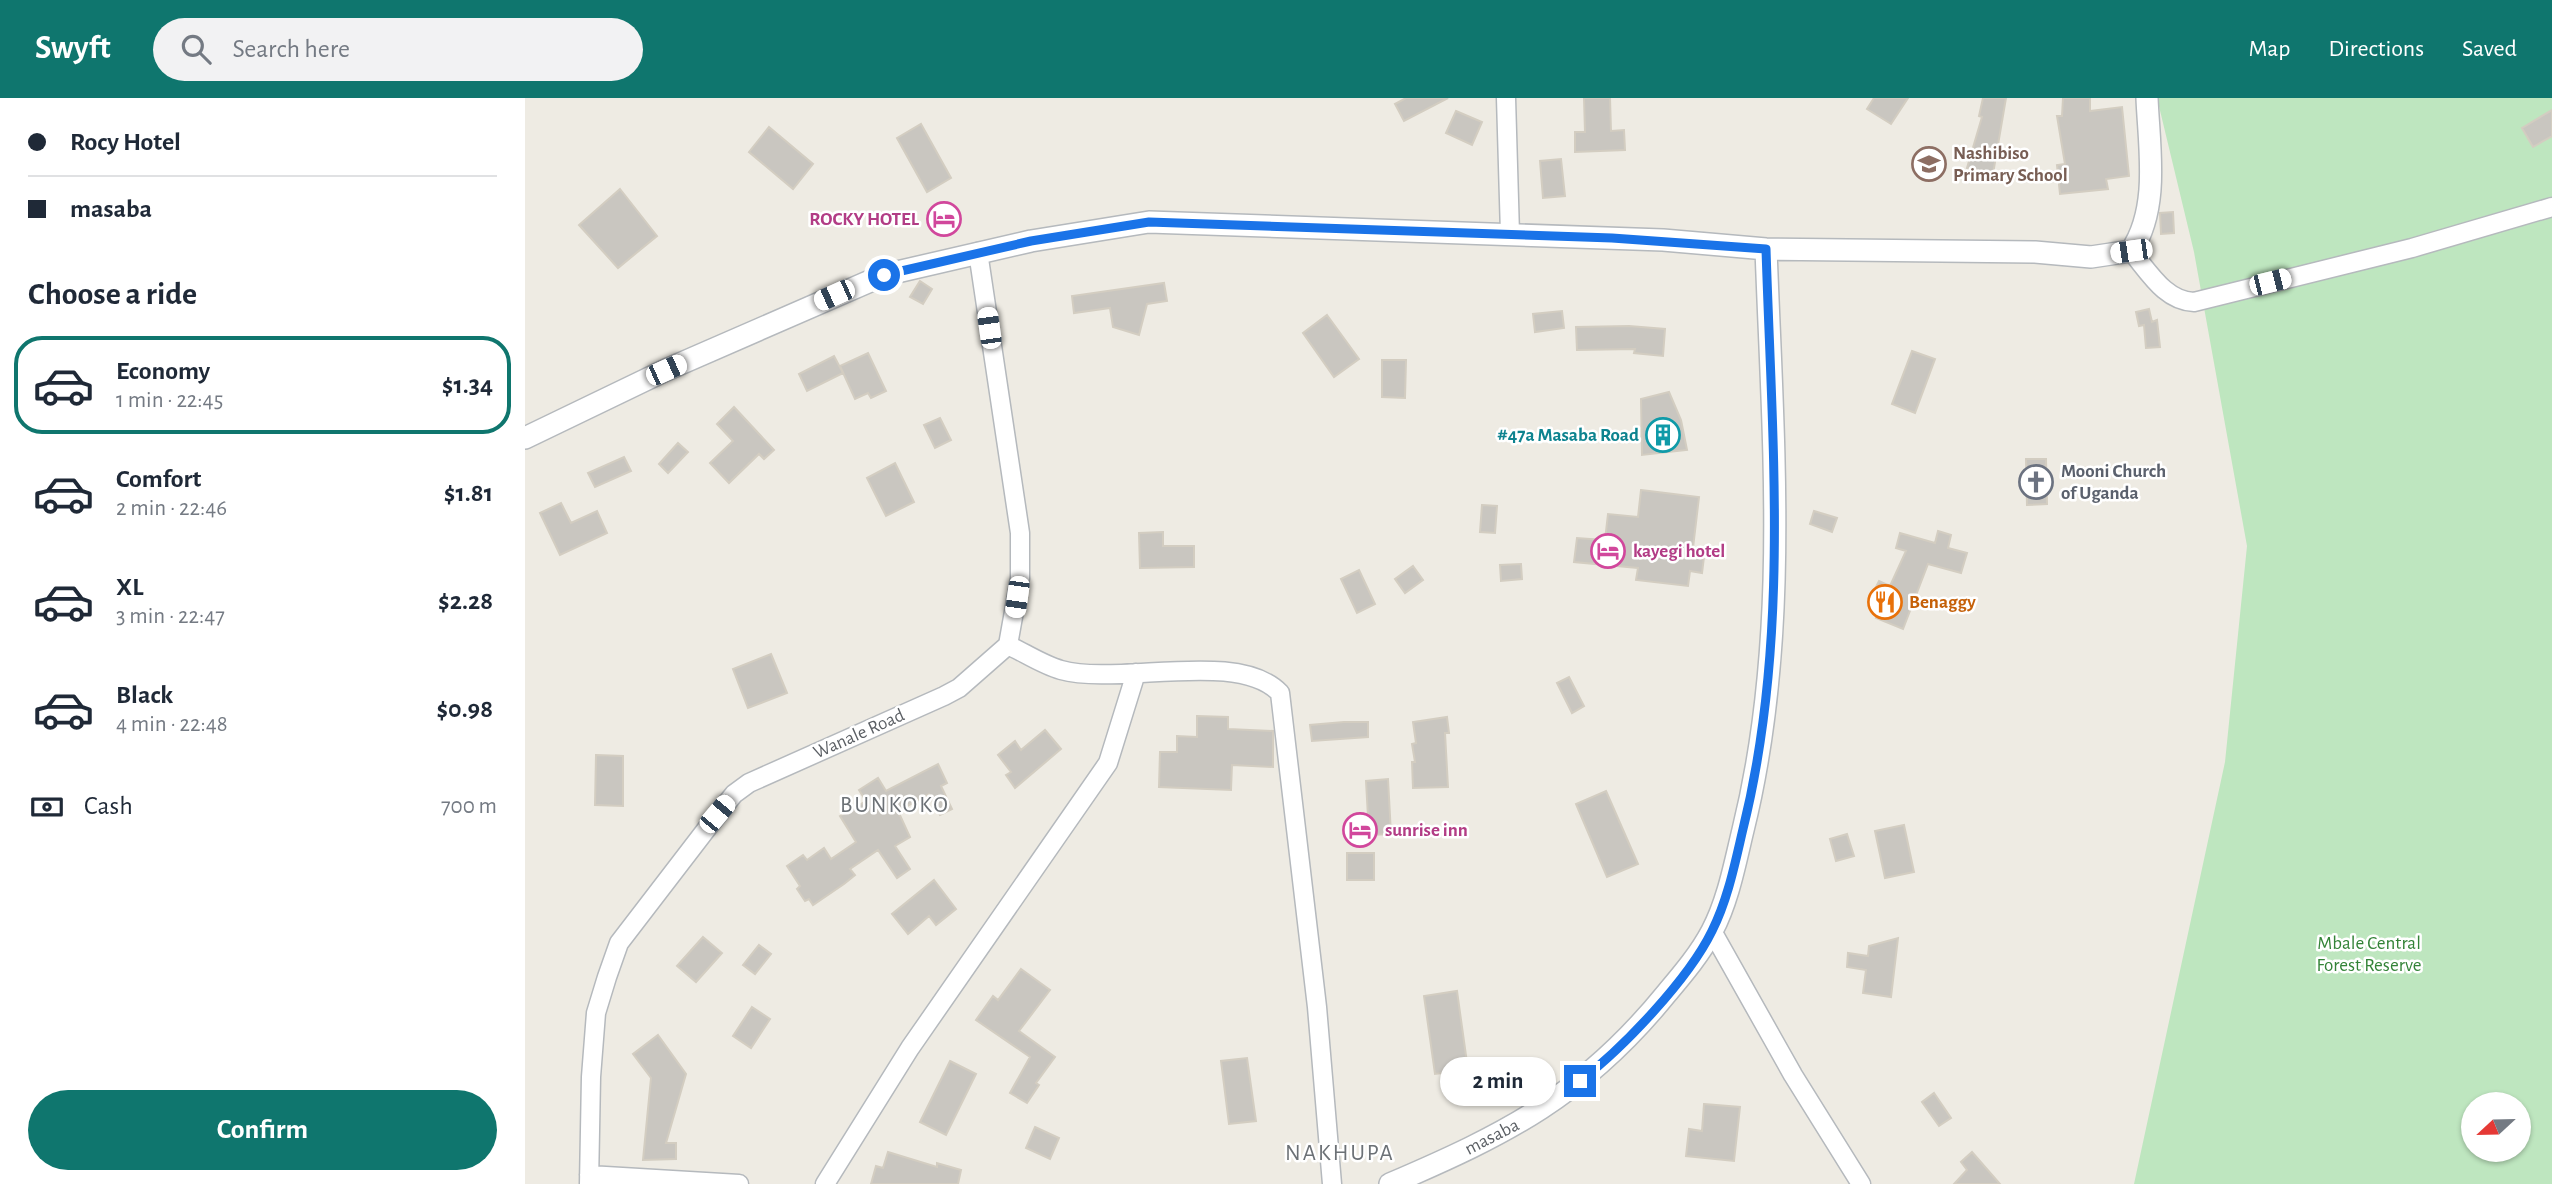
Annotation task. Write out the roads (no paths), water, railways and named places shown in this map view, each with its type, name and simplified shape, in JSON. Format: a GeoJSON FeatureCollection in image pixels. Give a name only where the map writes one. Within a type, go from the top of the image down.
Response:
{"type":"FeatureCollection","features":[{"type":"Feature","properties":{"kind":"street"},"geometry":{"type":"LineString","coordinates":[[1506,98],[1510,234]]}},
{"type":"Feature","properties":{"kind":"street"},"geometry":{"type":"LineString","coordinates":[[2131,251],[2146,223],[2147,98]]}},
{"type":"Feature","properties":{"kind":"street"},"geometry":{"type":"LineString","coordinates":[[2131,251],[2171,297],[2181,302],[2194,302],[2412,248],[2552,207]]}},
{"type":"Feature","properties":{"kind":"street"},"geometry":{"type":"LineString","coordinates":[[525,438],[666,370],[884,275],[978,253],[1149,222],[1510,234],[1766,249],[2035,252],[2091,257],[2131,251]]}},
{"type":"Feature","properties":{"kind":"street","name":"masaba"},"geometry":{"type":"LineString","coordinates":[[1390,1184],[1491,1139],[1546,1108],[1597,1068],[1647,1018],[1712,931],[1731,877],[1758,769],[1773,627],[1774,499],[1766,249]]}},
{"type":"Feature","properties":{"kind":"street"},"geometry":{"type":"LineString","coordinates":[[978,253],[1020,533],[1020,578],[1008,645],[1061,670],[1112,675],[1243,673],[1272,684],[1280,693],[1317,1007],[1332,1184]]}},
{"type":"Feature","properties":{"kind":"street","name":"Wanale Road"},"geometry":{"type":"LineString","coordinates":[[589,1179],[591,1077],[596,1013],[619,943],[717,814],[734,794],[750,783],[959,688],[1008,645]]}},
{"type":"Feature","properties":{"kind":"street"},"geometry":{"type":"LineString","coordinates":[[825,1184],[910,1048],[1108,762],[1136,673]]}},
{"type":"Feature","properties":{"kind":"street"},"geometry":{"type":"LineString","coordinates":[[1712,931],[1793,1075],[1861,1184]]}},
{"type":"Feature","properties":{"kind":"street"},"geometry":{"type":"LineString","coordinates":[[589,1179],[739,1184]]}},
{"type":"Feature","properties":{"kind":"place","name":"Nashibiso Primary School"},"geometry":{"type":"Point","coordinates":[1929,164]}},
{"type":"Feature","properties":{"kind":"place","name":"ROCKY HOTEL"},"geometry":{"type":"Point","coordinates":[944,219]}},
{"type":"Feature","properties":{"kind":"place","name":"#47a Masaba Road"},"geometry":{"type":"Point","coordinates":[1663,435]}},
{"type":"Feature","properties":{"kind":"place","name":"Mooni Church of Uganda"},"geometry":{"type":"Point","coordinates":[2036,482]}},
{"type":"Feature","properties":{"kind":"place","name":"kayegi hotel"},"geometry":{"type":"Point","coordinates":[1608,551]}},
{"type":"Feature","properties":{"kind":"place","name":"Benaggy"},"geometry":{"type":"Point","coordinates":[1885,602]}},
{"type":"Feature","properties":{"kind":"place","name":"sunrise inn"},"geometry":{"type":"Point","coordinates":[1360,830]}},
{"type":"Feature","properties":{"kind":"district","name":"BUNKOKO"},"geometry":{"type":"Point","coordinates":[895,805]}},
{"type":"Feature","properties":{"kind":"district","name":"NAKHUPA"},"geometry":{"type":"Point","coordinates":[1340,1153]}},
{"type":"Feature","properties":{"kind":"park label","name":"Mbale Central Forest Reserve"},"geometry":{"type":"Point","coordinates":[2369,954]}}]}
